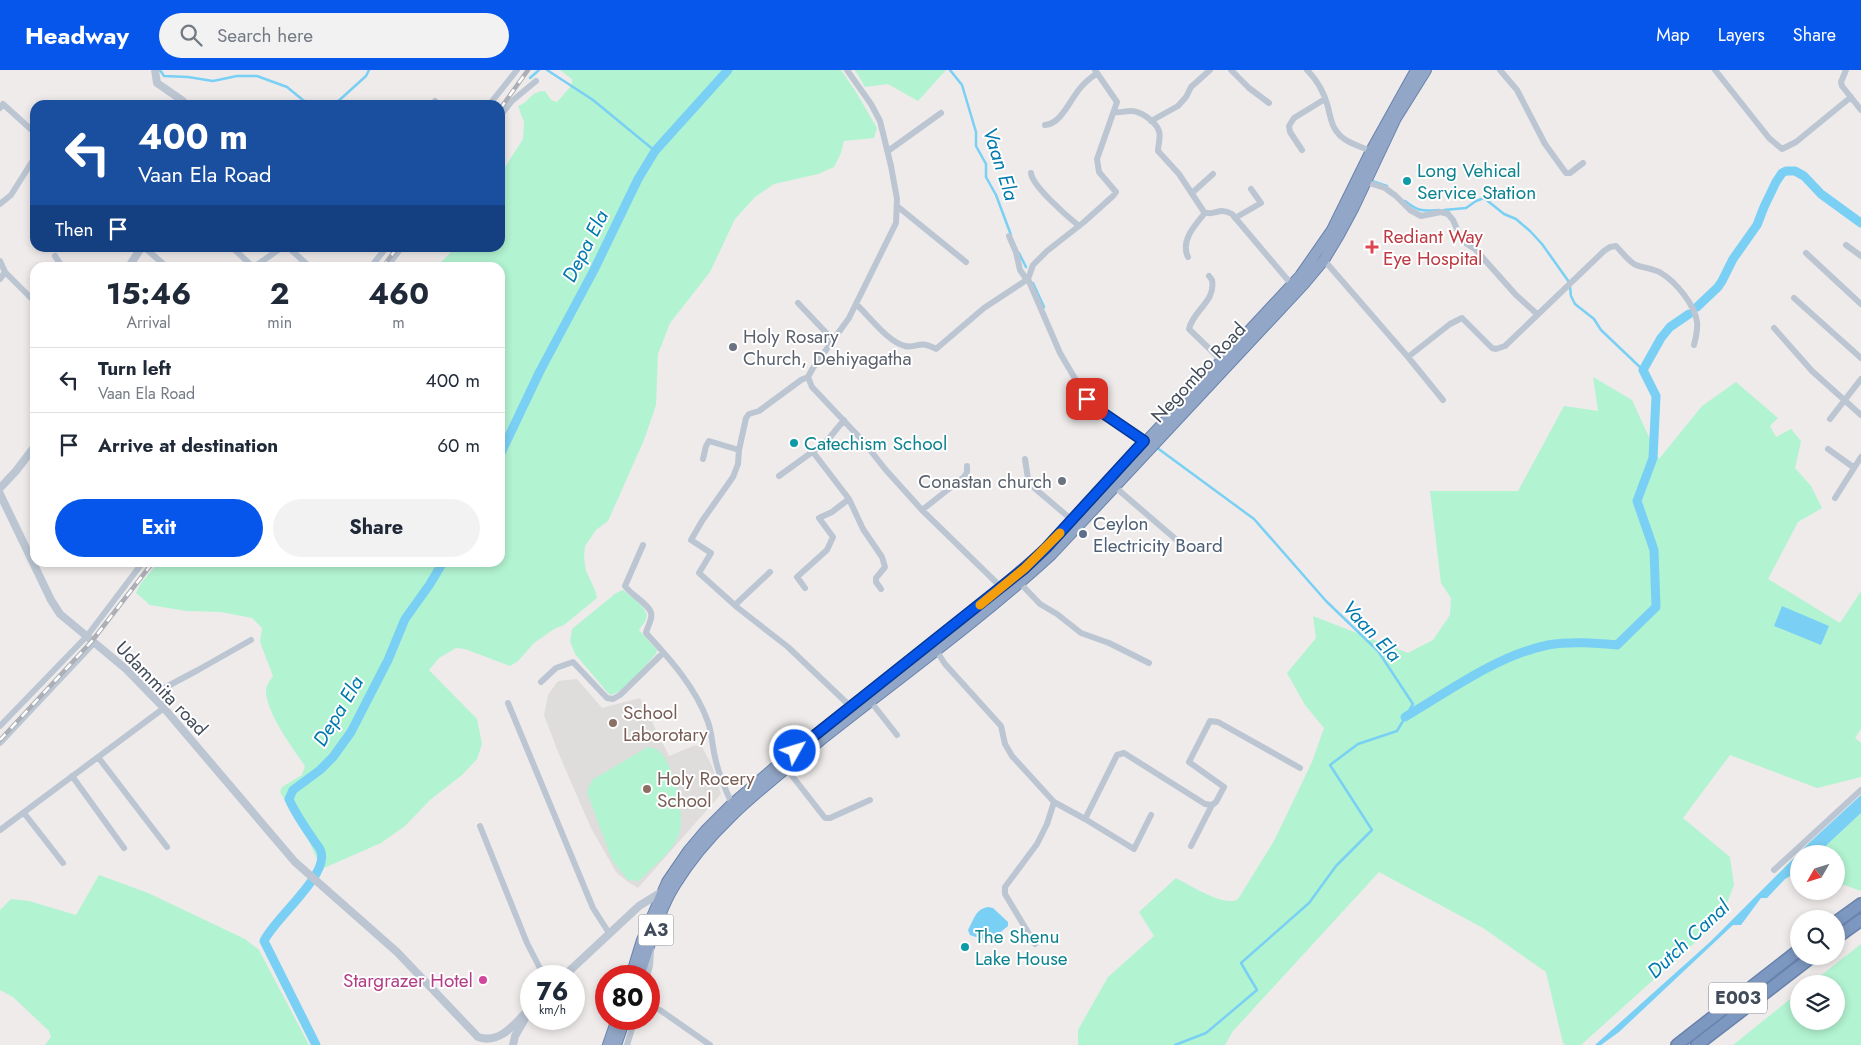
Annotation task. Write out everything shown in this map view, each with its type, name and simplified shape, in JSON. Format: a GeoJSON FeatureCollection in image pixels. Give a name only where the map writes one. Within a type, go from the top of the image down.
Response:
{"type":"FeatureCollection","features":[{"type":"Feature","properties":{"kind":"highway","name":"Negombo Road"},"geometry":{"type":"LineString","coordinates":[[643,965],[675,885],[695,856],[720,826],[786,768],[936,650],[1004,591],[1292,285],[1309,265],[1332,230],[1370,151],[1416,70]]}},
{"type":"Feature","properties":{"kind":"highway","name":"Negombo Road"},"geometry":{"type":"LineString","coordinates":[[634,965],[642,940],[662,891],[697,840],[732,804],[850,706],[1004,591],[1020,583],[1052,554],[1290,300],[1324,260],[1353,209],[1396,118],[1426,70]]}},
{"type":"Feature","properties":{"kind":"highway"},"geometry":{"type":"LineString","coordinates":[[1845,916],[1861,904]]}},
{"type":"Feature","properties":{"kind":"highway"},"geometry":{"type":"LineString","coordinates":[[1845,932],[1861,920]]}},
{"type":"Feature","properties":{"kind":"highway","name":"E003"},"geometry":{"type":"LineString","coordinates":[[1677,1045],[1790,957]]}},
{"type":"Feature","properties":{"kind":"highway","name":"E003"},"geometry":{"type":"LineString","coordinates":[[1697,1045],[1801,965]]}},
{"type":"Feature","properties":{"kind":"highway"},"geometry":{"type":"LineString","coordinates":[[608,1045],[613,1030]]}},
{"type":"Feature","properties":{"kind":"highway"},"geometry":{"type":"LineString","coordinates":[[616,1045],[621,1030]]}},
{"type":"Feature","properties":{"kind":"street"},"geometry":{"type":"LineString","coordinates":[[155,70],[157,83],[180,100]]}},
{"type":"Feature","properties":{"kind":"street"},"geometry":{"type":"LineString","coordinates":[[493,100],[517,70]]}},
{"type":"Feature","properties":{"kind":"street"},"geometry":{"type":"LineString","coordinates":[[848,70],[876,113],[883,131],[897,206],[896,223],[857,304],[834,341],[808,377],[801,380],[759,411],[749,414],[746,418],[738,464],[733,477],[691,540],[711,553],[699,573],[735,605],[788,647],[850,706]]}},
{"type":"Feature","properties":{"kind":"street"},"geometry":{"type":"LineString","coordinates":[[1151,121],[1178,106],[1191,88],[1210,70]]}},
{"type":"Feature","properties":{"kind":"street"},"geometry":{"type":"LineString","coordinates":[[1231,70],[1249,88],[1269,103]]}},
{"type":"Feature","properties":{"kind":"street"},"geometry":{"type":"LineString","coordinates":[[1307,70],[1318,83],[1336,132],[1355,145],[1370,151]]}},
{"type":"Feature","properties":{"kind":"street"},"geometry":{"type":"LineString","coordinates":[[1500,70],[1517,90],[1546,144],[1566,173],[1570,173],[1583,163]]}},
{"type":"Feature","properties":{"kind":"street"},"geometry":{"type":"LineString","coordinates":[[1715,70],[1769,138],[1782,149],[1796,142],[1850,97]]}},
{"type":"Feature","properties":{"kind":"street"},"geometry":{"type":"LineString","coordinates":[[1852,70],[1846,72],[1842,82],[1850,97],[1861,110]]}},
{"type":"Feature","properties":{"kind":"street"},"geometry":{"type":"LineString","coordinates":[[857,304],[890,338],[898,343],[907,347],[924,344],[936,349],[984,308],[1028,279],[1033,265],[1047,251],[1079,226],[1116,192],[1099,172],[1097,159],[1117,102],[1096,71],[1082,85],[1059,117],[1049,125],[1044,126]]}},
{"type":"Feature","properties":{"kind":"street"},"geometry":{"type":"LineString","coordinates":[[505,110],[512,101],[536,81]]}},
{"type":"Feature","properties":{"kind":"street"},"geometry":{"type":"LineString","coordinates":[[1302,150],[1290,132],[1289,126],[1294,118],[1325,99]]}},
{"type":"Feature","properties":{"kind":"street"},"geometry":{"type":"LineString","coordinates":[[0,108],[4,104],[30,128]]}},
{"type":"Feature","properties":{"kind":"street"},"geometry":{"type":"LineString","coordinates":[[1114,112],[1121,113],[1132,110],[1141,113],[1151,121],[1159,132],[1158,151],[1179,174],[1205,213]]}},
{"type":"Feature","properties":{"kind":"street"},"geometry":{"type":"LineString","coordinates":[[888,151],[941,113]]}},
{"type":"Feature","properties":{"kind":"street"},"geometry":{"type":"LineString","coordinates":[[0,204],[11,195],[30,165]]}},
{"type":"Feature","properties":{"kind":"street"},"geometry":{"type":"LineString","coordinates":[[1031,173],[1033,181],[1056,206],[1079,226]]}},
{"type":"Feature","properties":{"kind":"street"},"geometry":{"type":"LineString","coordinates":[[1192,193],[1213,174]]}},
{"type":"Feature","properties":{"kind":"street"},"geometry":{"type":"LineString","coordinates":[[1366,182],[1385,188],[1410,210],[1421,216],[1441,212],[1448,214],[1453,220],[1462,241],[1475,249],[1536,314]]}},
{"type":"Feature","properties":{"kind":"street"},"geometry":{"type":"LineString","coordinates":[[1235,218],[1261,203],[1251,189]]}},
{"type":"Feature","properties":{"kind":"street"},"geometry":{"type":"LineString","coordinates":[[897,206],[966,262]]}},
{"type":"Feature","properties":{"kind":"street"},"geometry":{"type":"LineString","coordinates":[[1205,213],[1208,214],[1220,210],[1226,211],[1235,218],[1292,285]]}},
{"type":"Feature","properties":{"kind":"street"},"geometry":{"type":"LineString","coordinates":[[1188,257],[1185,243],[1205,213]]}},
{"type":"Feature","properties":{"kind":"street"},"geometry":{"type":"LineString","coordinates":[[1009,236],[1016,252],[1020,270],[1028,279],[1060,353],[1087,399],[1100,411],[1144,441]]}},
{"type":"Feature","properties":{"kind":"street"},"geometry":{"type":"LineString","coordinates":[[1846,245],[1861,256]]}},
{"type":"Feature","properties":{"kind":"street"},"geometry":{"type":"LineString","coordinates":[[1408,357],[1450,324],[1462,318],[1492,348],[1505,346],[1536,314],[1604,251],[1616,246],[1634,264],[1660,272],[1682,294],[1694,311],[1697,321],[1694,345]]}},
{"type":"Feature","properties":{"kind":"street"},"geometry":{"type":"LineString","coordinates":[[148,252],[160,262]]}},
{"type":"Feature","properties":{"kind":"street"},"geometry":{"type":"LineString","coordinates":[[237,252],[248,262]]}},
{"type":"Feature","properties":{"kind":"street"},"geometry":{"type":"LineString","coordinates":[[261,262],[275,252]]}},
{"type":"Feature","properties":{"kind":"street"},"geometry":{"type":"LineString","coordinates":[[293,252],[304,262]]}},
{"type":"Feature","properties":{"kind":"street"},"geometry":{"type":"LineString","coordinates":[[375,262],[383,252]]}},
{"type":"Feature","properties":{"kind":"street"},"geometry":{"type":"LineString","coordinates":[[1806,253],[1861,304]]}},
{"type":"Feature","properties":{"kind":"street"},"geometry":{"type":"LineString","coordinates":[[55,256],[59,262]]}},
{"type":"Feature","properties":{"kind":"street"},"geometry":{"type":"LineString","coordinates":[[1324,260],[1444,400]]}},
{"type":"Feature","properties":{"kind":"street"},"geometry":{"type":"LineString","coordinates":[[0,261],[5,272],[30,297]]}},
{"type":"Feature","properties":{"kind":"street"},"geometry":{"type":"LineString","coordinates":[[0,279],[5,272]]}},
{"type":"Feature","properties":{"kind":"street"},"geometry":{"type":"LineString","coordinates":[[1209,276],[1212,280],[1213,290],[1206,304],[1191,322],[1190,329],[1221,360]]}},
{"type":"Feature","properties":{"kind":"street"},"geometry":{"type":"LineString","coordinates":[[1794,298],[1861,358]]}},
{"type":"Feature","properties":{"kind":"street"},"geometry":{"type":"LineString","coordinates":[[798,303],[834,341]]}},
{"type":"Feature","properties":{"kind":"street"},"geometry":{"type":"LineString","coordinates":[[1774,328],[1812,372],[1861,415]]}},
{"type":"Feature","properties":{"kind":"street"},"geometry":{"type":"LineString","coordinates":[[808,377],[812,387],[844,420],[922,510],[1004,591]]}},
{"type":"Feature","properties":{"kind":"street"},"geometry":{"type":"LineString","coordinates":[[1830,419],[1861,379]]}},
{"type":"Feature","properties":{"kind":"street"},"geometry":{"type":"LineString","coordinates":[[779,476],[826,442],[844,420]]}},
{"type":"Feature","properties":{"kind":"street"},"geometry":{"type":"LineString","coordinates":[[702,458],[709,441],[739,450]]}},
{"type":"Feature","properties":{"kind":"street"},"geometry":{"type":"LineString","coordinates":[[1828,450],[1853,467]]}},
{"type":"Feature","properties":{"kind":"street"},"geometry":{"type":"LineString","coordinates":[[813,452],[849,499],[863,529],[882,558],[884,567],[876,578],[876,582],[881,589]]}},
{"type":"Feature","properties":{"kind":"street"},"geometry":{"type":"LineString","coordinates":[[0,488],[30,453]]}},
{"type":"Feature","properties":{"kind":"street"},"geometry":{"type":"LineString","coordinates":[[1835,498],[1861,457]]}},
{"type":"Feature","properties":{"kind":"street"},"geometry":{"type":"LineString","coordinates":[[1025,459],[1028,479],[1032,486],[1072,520]]}},
{"type":"Feature","properties":{"kind":"street"},"geometry":{"type":"LineString","coordinates":[[922,510],[964,477],[967,472],[967,466]]}},
{"type":"Feature","properties":{"kind":"street"},"geometry":{"type":"LineString","coordinates":[[1114,488],[1179,542]]}},
{"type":"Feature","properties":{"kind":"street","name":"Udammita road"},"geometry":{"type":"LineString","coordinates":[[0,494],[30,556]]}},
{"type":"Feature","properties":{"kind":"street"},"geometry":{"type":"LineString","coordinates":[[805,588],[797,577],[827,550],[833,537],[819,518],[832,512],[849,499]]}},
{"type":"Feature","properties":{"kind":"street"},"geometry":{"type":"LineString","coordinates":[[643,545],[625,586],[633,596],[650,610],[651,616],[646,633],[664,652],[693,693],[706,717],[716,760],[732,804]]}},
{"type":"Feature","properties":{"kind":"street","name":"Udammita road"},"geometry":{"type":"LineString","coordinates":[[35,567],[60,614],[126,669],[151,694],[284,851],[396,952],[478,1037],[489,1040],[500,1036],[520,1018]]}},
{"type":"Feature","properties":{"kind":"street"},"geometry":{"type":"LineString","coordinates":[[0,726],[87,636],[139,567]]}},
{"type":"Feature","properties":{"kind":"street"},"geometry":{"type":"LineString","coordinates":[[735,605],[770,572]]}},
{"type":"Feature","properties":{"kind":"street"},"geometry":{"type":"LineString","coordinates":[[1020,583],[1040,604],[1057,614],[1081,633],[1109,643],[1149,664]]}},
{"type":"Feature","properties":{"kind":"street"},"geometry":{"type":"LineString","coordinates":[[151,694],[251,640]]}},
{"type":"Feature","properties":{"kind":"street"},"geometry":{"type":"LineString","coordinates":[[0,743],[94,643]]}},
{"type":"Feature","properties":{"kind":"street"},"geometry":{"type":"LineString","coordinates":[[936,650],[945,664],[1001,726],[1005,744],[1012,756],[1054,802],[1134,849],[1151,815]]}},
{"type":"Feature","properties":{"kind":"street"},"geometry":{"type":"LineString","coordinates":[[541,682],[556,668],[573,662],[606,698],[613,700],[664,652]]}},
{"type":"Feature","properties":{"kind":"street"},"geometry":{"type":"LineString","coordinates":[[871,702],[897,735]]}},
{"type":"Feature","properties":{"kind":"street"},"geometry":{"type":"LineString","coordinates":[[508,703],[593,908],[608,933]]}},
{"type":"Feature","properties":{"kind":"street"},"geometry":{"type":"LineString","coordinates":[[0,830],[164,708]]}},
{"type":"Feature","properties":{"kind":"street"},"geometry":{"type":"LineString","coordinates":[[1191,846],[1212,805],[1216,802],[1224,787],[1189,762],[1210,722],[1218,722],[1300,768]]}},
{"type":"Feature","properties":{"kind":"street"},"geometry":{"type":"LineString","coordinates":[[1084,819],[1117,755],[1124,754],[1206,804],[1212,805]]}},
{"type":"Feature","properties":{"kind":"street"},"geometry":{"type":"LineString","coordinates":[[98,757],[167,847]]}},
{"type":"Feature","properties":{"kind":"street"},"geometry":{"type":"LineString","coordinates":[[786,768],[825,818],[830,818],[870,800]]}},
{"type":"Feature","properties":{"kind":"street"},"geometry":{"type":"LineString","coordinates":[[72,776],[124,848]]}},
{"type":"Feature","properties":{"kind":"street"},"geometry":{"type":"LineString","coordinates":[[1774,870],[1861,790]]}},
{"type":"Feature","properties":{"kind":"street"},"geometry":{"type":"LineString","coordinates":[[1035,944],[1005,894],[1005,887],[1037,844],[1048,824],[1054,802]]}},
{"type":"Feature","properties":{"kind":"street"},"geometry":{"type":"LineString","coordinates":[[24,813],[63,863]]}},
{"type":"Feature","properties":{"kind":"street"},"geometry":{"type":"LineString","coordinates":[[480,826],[526,943],[538,965]]}},
{"type":"Feature","properties":{"kind":"street"},"geometry":{"type":"LineString","coordinates":[[575,965],[639,906],[675,885]]}},
{"type":"Feature","properties":{"kind":"street"},"geometry":{"type":"LineString","coordinates":[[650,965],[651,942]]}},
{"type":"Feature","properties":{"kind":"street"},"geometry":{"type":"LineString","coordinates":[[660,1010],[710,1045]]}},
{"type":"Feature","properties":{"kind":"street"},"geometry":{"type":"LineString","coordinates":[[513,1045],[520,1027]]}},
{"type":"Feature","properties":{"kind":"street"},"geometry":{"type":"LineString","coordinates":[[627,1045],[632,1030]]}},
{"type":"Feature","properties":{"kind":"shaded area","name":"Holy Rocery School"},"geometry":{"type":"Polygon","coordinates":[[[577,679],[602,708],[640,698],[669,756],[693,746],[701,745],[712,766],[721,794],[638,888],[616,872],[591,828],[544,715],[548,695],[558,681],[577,679]]]}},
{"type":"Feature","properties":{"kind":"green space"},"geometry":{"type":"Polygon","coordinates":[[[560,70],[841,70],[877,128],[874,138],[844,141],[841,153],[834,167],[818,174],[774,184],[755,197],[735,219],[710,272],[670,323],[658,354],[656,405],[644,440],[608,521],[596,530],[585,546],[586,571],[597,598],[564,625],[554,629],[534,643],[518,661],[510,666],[465,649],[456,648],[439,658],[429,670],[477,719],[482,744],[477,759],[462,775],[430,800],[405,826],[381,843],[324,868],[280,792],[282,787],[302,775],[305,766],[281,730],[267,699],[266,688],[273,676],[260,642],[262,628],[252,618],[221,612],[187,611],[150,605],[136,593],[141,583],[155,567],[505,567],[505,262],[441,262],[451,252],[505,252],[505,167],[523,139],[524,122],[518,106],[536,93],[545,91],[551,100],[557,102],[572,85],[572,79],[560,70]]]}},
{"type":"Feature","properties":{"kind":"green space"},"geometry":{"type":"Polygon","coordinates":[[[855,70],[946,70],[918,101],[888,84],[865,87],[855,70]]]}},
{"type":"Feature","properties":{"kind":"green space"},"geometry":{"type":"Polygon","coordinates":[[[1593,377],[1632,400],[1659,459],[1702,406],[1736,382],[1778,418],[1770,426],[1776,437],[1791,429],[1801,441],[1795,468],[1811,486],[1822,508],[1798,522],[1768,579],[1840,623],[1861,591],[1861,729],[1855,738],[1861,743],[1861,777],[1817,788],[1730,755],[1683,818],[1730,857],[1734,885],[1721,919],[1581,1045],[1566,1045],[1563,1043],[1546,972],[1483,928],[1379,872],[1233,1031],[1225,1045],[1078,1045],[1078,1030],[1108,977],[1154,936],[1139,912],[1176,878],[1216,898],[1232,901],[1238,899],[1274,841],[1312,762],[1324,728],[1305,705],[1287,673],[1316,638],[1313,616],[1408,653],[1433,640],[1450,615],[1451,598],[1441,583],[1430,491],[1518,491],[1564,406],[1598,411],[1593,377]]]}},
{"type":"Feature","properties":{"kind":"green space"},"geometry":{"type":"Polygon","coordinates":[[[623,590],[639,603],[645,611],[646,619],[639,630],[657,650],[656,654],[623,689],[611,695],[575,654],[570,641],[572,629],[616,593],[623,590]]]}},
{"type":"Feature","properties":{"kind":"green space"},"geometry":{"type":"Polygon","coordinates":[[[648,747],[656,749],[668,763],[673,775],[679,802],[681,826],[676,841],[661,859],[639,881],[628,880],[612,860],[587,792],[592,780],[648,747]]]}},
{"type":"Feature","properties":{"kind":"green space"},"geometry":{"type":"Polygon","coordinates":[[[1861,813],[1861,891],[1845,885],[1845,845],[1827,845],[1861,813]]]}},
{"type":"Feature","properties":{"kind":"green space"},"geometry":{"type":"Polygon","coordinates":[[[99,875],[148,893],[245,939],[259,950],[309,1045],[45,1045],[51,1037],[49,1031],[13,997],[0,990],[0,910],[11,899],[29,901],[76,915],[99,875]]]}},
{"type":"Feature","properties":{"kind":"green space"},"geometry":{"type":"Polygon","coordinates":[[[1861,944],[1861,1045],[1733,1045],[1790,999],[1790,1030],[1845,1030],[1845,975],[1821,975],[1834,965],[1845,965],[1845,957],[1861,944]]]}},
{"type":"Feature","properties":{"kind":"water"},"geometry":{"type":"Polygon","coordinates":[[[1782,606],[1829,626],[1821,645],[1774,626],[1782,606]]]}},
{"type":"Feature","properties":{"kind":"water"},"geometry":{"type":"Polygon","coordinates":[[[1861,795],[1861,813],[1827,845],[1807,845],[1861,795]]]}},
{"type":"Feature","properties":{"kind":"water"},"geometry":{"type":"Polygon","coordinates":[[[1790,862],[1790,876],[1767,898],[1761,898],[1741,925],[1733,925],[1619,1032],[1601,1045],[1595,1045],[1710,942],[1790,862]]]}},
{"type":"Feature","properties":{"kind":"water"},"geometry":{"type":"Polygon","coordinates":[[[988,907],[993,908],[1008,922],[1008,926],[991,940],[970,935],[968,930],[975,916],[980,910],[988,907]]]}},
{"type":"Feature","properties":{"kind":"waterway"},"geometry":{"type":"LineString","coordinates":[[160,70],[164,76],[213,81],[237,76],[257,76],[287,87],[303,100]]}},
{"type":"Feature","properties":{"kind":"waterway"},"geometry":{"type":"LineString","coordinates":[[340,100],[366,76],[369,70]]}},
{"type":"Feature","properties":{"kind":"waterway"},"geometry":{"type":"LineString","coordinates":[[530,78],[539,70]]}},
{"type":"Feature","properties":{"kind":"waterway"},"geometry":{"type":"LineString","coordinates":[[547,70],[593,100],[655,151]]}},
{"type":"Feature","properties":{"kind":"waterway","name":"Depa Ela"},"geometry":{"type":"LineString","coordinates":[[505,444],[540,371],[594,270],[638,179],[655,151],[728,70]]}},
{"type":"Feature","properties":{"kind":"waterway","name":"Vaan Ela"},"geometry":{"type":"LineString","coordinates":[[950,70],[962,85],[976,132],[976,146],[986,164],[986,177],[996,195],[1011,235]]}},
{"type":"Feature","properties":{"kind":"waterway"},"geometry":{"type":"LineString","coordinates":[[1697,307],[1722,281],[1733,259],[1757,225],[1776,182],[1782,173],[1795,171],[1804,176],[1821,194],[1861,223]]}},
{"type":"Feature","properties":{"kind":"waterway"},"geometry":{"type":"LineString","coordinates":[[1369,180],[1387,186]]}},
{"type":"Feature","properties":{"kind":"waterway"},"geometry":{"type":"LineString","coordinates":[[1444,210],[1466,208],[1484,198],[1504,214],[1516,219],[1530,231],[1542,244],[1569,282]]}},
{"type":"Feature","properties":{"kind":"waterway"},"geometry":{"type":"LineString","coordinates":[[1405,201],[1421,210],[1439,210]]}},
{"type":"Feature","properties":{"kind":"waterway","name":"Vaan Ela"},"geometry":{"type":"LineString","coordinates":[[1019,253],[1026,267]]}},
{"type":"Feature","properties":{"kind":"waterway","name":"Vaan Ela"},"geometry":{"type":"LineString","coordinates":[[1033,283],[1044,307]]}},
{"type":"Feature","properties":{"kind":"waterway"},"geometry":{"type":"LineString","coordinates":[[1570,287],[1571,296],[1575,304],[1594,319],[1601,330],[1643,370]]}},
{"type":"Feature","properties":{"kind":"waterway"},"geometry":{"type":"LineString","coordinates":[[1405,717],[1492,665],[1529,650],[1565,643],[1617,645],[1656,607],[1654,550],[1637,501],[1653,458],[1656,396],[1643,370],[1661,338],[1670,327],[1689,314]]}},
{"type":"Feature","properties":{"kind":"waterway","name":"Vaan Ela"},"geometry":{"type":"LineString","coordinates":[[1086,392],[1105,411]]}},
{"type":"Feature","properties":{"kind":"waterway","name":"Vaan Ela"},"geometry":{"type":"LineString","coordinates":[[1110,414],[1119,421]]}},
{"type":"Feature","properties":{"kind":"waterway","name":"Vaan Ela"},"geometry":{"type":"LineString","coordinates":[[1156,447],[1254,519],[1326,601],[1378,651],[1413,704],[1397,731],[1358,744],[1330,765],[1372,830],[1336,866],[1309,903],[1241,963],[1257,990],[1206,1033],[1175,1045]]}},
{"type":"Feature","properties":{"kind":"waterway","name":"Depa Ela"},"geometry":{"type":"LineString","coordinates":[[316,1045],[264,941],[269,932],[309,885],[317,873],[321,862],[320,848],[289,799],[293,790],[320,770],[333,757],[351,732],[388,660],[405,619],[440,567]]}},
{"type":"Feature","properties":{"kind":"railway"},"geometry":{"type":"LineString","coordinates":[[505,102],[528,70]]}},
{"type":"Feature","properties":{"kind":"railway"},"geometry":{"type":"LineString","coordinates":[[386,262],[394,252]]}},
{"type":"Feature","properties":{"kind":"railway"},"geometry":{"type":"LineString","coordinates":[[0,740],[92,641],[149,567]]}},
{"type":"Feature","properties":{"kind":"slow traffic"},"geometry":{"type":"LineString","coordinates":[[980,605],[1025,568],[1060,533]]}},
{"type":"Feature","properties":{"kind":"place","name":"Long Vehical Service Station"},"geometry":{"type":"Point","coordinates":[1407,181]}},
{"type":"Feature","properties":{"kind":"place","name":"Rediant Way Eye Hospital"},"geometry":{"type":"Point","coordinates":[1372,247]}},
{"type":"Feature","properties":{"kind":"place","name":"Holy Rosary Church, Dehiyagatha"},"geometry":{"type":"Point","coordinates":[733,347]}},
{"type":"Feature","properties":{"kind":"place","name":"Catechism School"},"geometry":{"type":"Point","coordinates":[794,443]}},
{"type":"Feature","properties":{"kind":"place","name":"Conastan church"},"geometry":{"type":"Point","coordinates":[1062,481]}},
{"type":"Feature","properties":{"kind":"place","name":"Ceylon Electricity Board"},"geometry":{"type":"Point","coordinates":[1083,534]}},
{"type":"Feature","properties":{"kind":"place","name":"School Laborotary"},"geometry":{"type":"Point","coordinates":[613,723]}},
{"type":"Feature","properties":{"kind":"place","name":"Holy Rocery School"},"geometry":{"type":"Point","coordinates":[647,789]}},
{"type":"Feature","properties":{"kind":"place","name":"The Shenu Lake House"},"geometry":{"type":"Point","coordinates":[965,947]}},
{"type":"Feature","properties":{"kind":"place","name":"Stargrazer Hotel"},"geometry":{"type":"Point","coordinates":[483,980]}},
{"type":"Feature","properties":{"kind":"route"},"geometry":{"type":"LineString","coordinates":[[795,751],[1025,568],[1046,548],[1144,441],[1100,411],[1087,399]]}},
{"type":"Feature","properties":{"kind":"water label","name":"Dutch Canal"},"geometry":{"type":"Point","coordinates":[1688,939]}}]}
